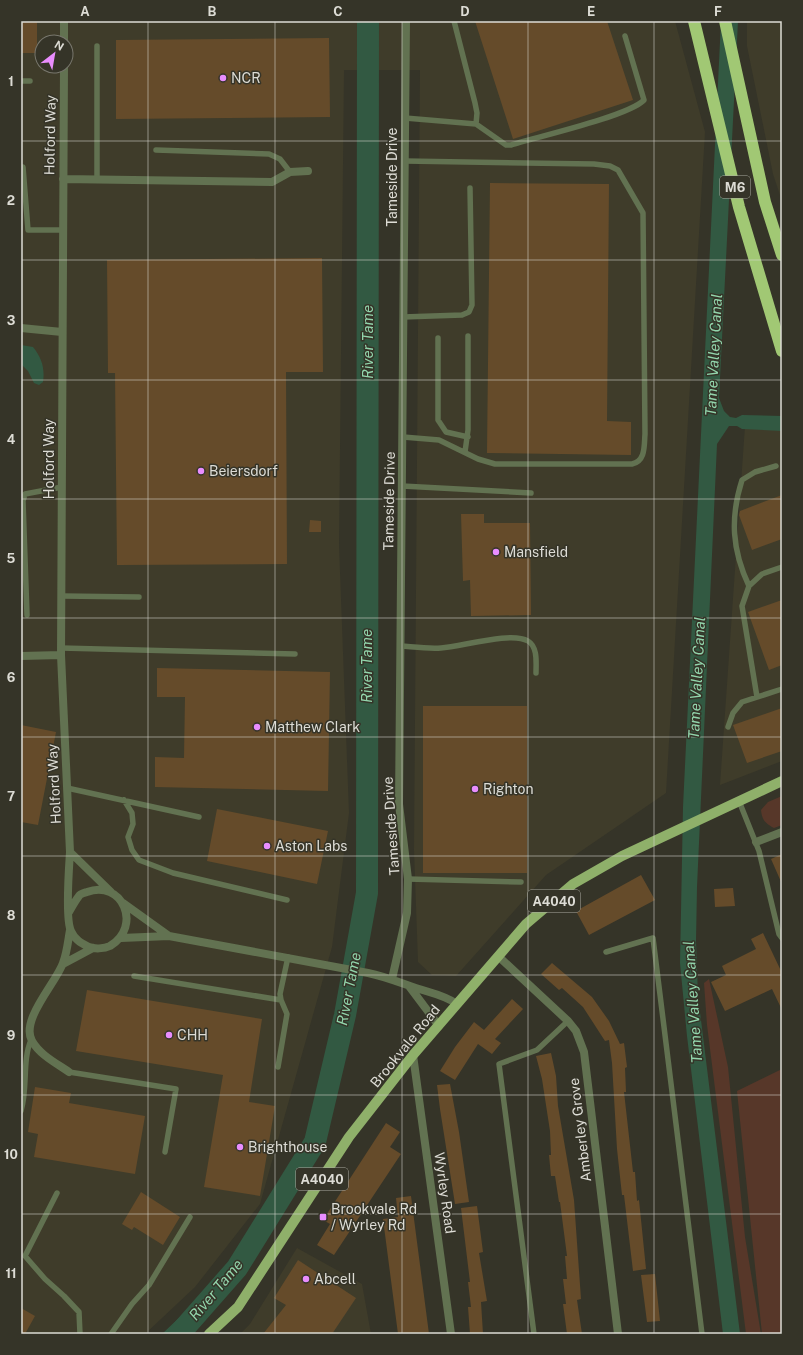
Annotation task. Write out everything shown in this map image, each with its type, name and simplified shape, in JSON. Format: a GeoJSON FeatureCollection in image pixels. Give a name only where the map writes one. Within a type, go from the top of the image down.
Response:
{"type":"FeatureCollection","features":[{"type":"Feature","properties":{"kind":"highway","name":"M6"},"geometry":{"type":"LineString","coordinates":[[694,21],[740,207],[782,351]]}},
{"type":"Feature","properties":{"kind":"highway","name":"M6"},"geometry":{"type":"LineString","coordinates":[[725,21],[765,202],[782,255]]}},
{"type":"Feature","properties":{"kind":"main road","name":"A4040"},"geometry":{"type":"LineString","coordinates":[[739,801],[782,780]]}},
{"type":"Feature","properties":{"kind":"main road","name":"Brookvale Road"},"geometry":{"type":"LineString","coordinates":[[209,1334],[238,1307],[350,1137],[413,1056],[526,924],[573,884],[622,856],[739,801]]}},
{"type":"Feature","properties":{"kind":"street"},"geometry":{"type":"LineString","coordinates":[[64,21],[64,34]]}},
{"type":"Feature","properties":{"kind":"street","name":"Tameside Drive"},"geometry":{"type":"LineString","coordinates":[[392,979],[407,913],[408,879],[399,804],[406,21]]}},
{"type":"Feature","properties":{"kind":"street","name":"Holford Way"},"geometry":{"type":"LineString","coordinates":[[64,74],[61,651],[70,852],[68,912]]}},
{"type":"Feature","properties":{"kind":"street"},"geometry":{"type":"LineString","coordinates":[[63,179],[272,182],[290,172],[308,171]]}},
{"type":"Feature","properties":{"kind":"street"},"geometry":{"type":"LineString","coordinates":[[21,328],[62,332]]}},
{"type":"Feature","properties":{"kind":"street"},"geometry":{"type":"LineString","coordinates":[[21,656],[61,651]]}},
{"type":"Feature","properties":{"kind":"street"},"geometry":{"type":"LineString","coordinates":[[756,842],[782,832]]}},
{"type":"Feature","properties":{"kind":"street"},"geometry":{"type":"LineString","coordinates":[[70,852],[110,892],[169,936]]}},
{"type":"Feature","properties":{"kind":"street"},"geometry":{"type":"LineString","coordinates":[[69,1072],[43,1054],[31,1040],[30,1026],[39,1004],[63,964],[70,930],[68,912],[79,895],[94,889],[110,892]]}},
{"type":"Feature","properties":{"kind":"street"},"geometry":{"type":"LineString","coordinates":[[121,938],[128,919],[123,903]]}},
{"type":"Feature","properties":{"kind":"street"},"geometry":{"type":"LineString","coordinates":[[70,930],[78,942],[93,948]]}},
{"type":"Feature","properties":{"kind":"street"},"geometry":{"type":"LineString","coordinates":[[63,964],[93,948],[108,947],[121,938],[169,936],[368,973],[392,979],[409,986],[449,998],[457,1004]]}},
{"type":"Feature","properties":{"kind":"street","name":"Amberley Grove"},"geometry":{"type":"LineString","coordinates":[[498,956],[568,1021],[576,1031],[584,1052],[618,1334]]}},
{"type":"Feature","properties":{"kind":"street"},"geometry":{"type":"LineString","coordinates":[[409,986],[439,1026]]}},
{"type":"Feature","properties":{"kind":"street","name":"Wyrley Road"},"geometry":{"type":"LineString","coordinates":[[413,1056],[451,1334]]}},
{"type":"Feature","properties":{"kind":"lane"},"geometry":{"type":"LineString","coordinates":[[454,21],[476,103],[476,124]]}},
{"type":"Feature","properties":{"kind":"lane"},"geometry":{"type":"LineString","coordinates":[[405,118],[476,124],[506,145],[511,145],[639,106],[644,100],[625,36]]}},
{"type":"Feature","properties":{"kind":"lane"},"geometry":{"type":"LineString","coordinates":[[96,180],[97,46]]}},
{"type":"Feature","properties":{"kind":"lane"},"geometry":{"type":"LineString","coordinates":[[21,81],[30,81]]}},
{"type":"Feature","properties":{"kind":"lane"},"geometry":{"type":"LineString","coordinates":[[156,150],[268,154],[280,159],[290,172]]}},
{"type":"Feature","properties":{"kind":"lane"},"geometry":{"type":"LineString","coordinates":[[402,437],[439,440],[478,459],[495,464],[632,464],[637,463],[641,459],[644,451],[645,434],[643,213],[621,173],[610,166],[594,164],[405,161]]}},
{"type":"Feature","properties":{"kind":"lane"},"geometry":{"type":"LineString","coordinates":[[23,167],[28,230],[63,230]]}},
{"type":"Feature","properties":{"kind":"lane"},"geometry":{"type":"LineString","coordinates":[[404,317],[462,315],[469,312],[472,305],[470,188]]}},
{"type":"Feature","properties":{"kind":"lane"},"geometry":{"type":"LineString","coordinates":[[465,452],[468,437],[468,336]]}},
{"type":"Feature","properties":{"kind":"lane"},"geometry":{"type":"LineString","coordinates":[[438,338],[438,420],[446,432],[468,437]]}},
{"type":"Feature","properties":{"kind":"lane"},"geometry":{"type":"LineString","coordinates":[[749,586],[741,569],[734,542],[736,501],[742,480],[755,472],[776,466]]}},
{"type":"Feature","properties":{"kind":"lane"},"geometry":{"type":"LineString","coordinates":[[402,486],[531,493]]}},
{"type":"Feature","properties":{"kind":"lane"},"geometry":{"type":"LineString","coordinates":[[27,616],[23,501],[25,494],[62,487]]}},
{"type":"Feature","properties":{"kind":"lane"},"geometry":{"type":"LineString","coordinates":[[758,697],[742,606],[749,586],[762,574],[782,567]]}},
{"type":"Feature","properties":{"kind":"lane"},"geometry":{"type":"LineString","coordinates":[[62,596],[139,597]]}},
{"type":"Feature","properties":{"kind":"lane"},"geometry":{"type":"LineString","coordinates":[[401,646],[439,648],[497,639],[524,639],[529,642],[535,651],[536,673]]}},
{"type":"Feature","properties":{"kind":"lane"},"geometry":{"type":"LineString","coordinates":[[61,651],[295,654]]}},
{"type":"Feature","properties":{"kind":"lane"},"geometry":{"type":"LineString","coordinates":[[728,727],[733,713],[742,702],[782,689]]}},
{"type":"Feature","properties":{"kind":"lane"},"geometry":{"type":"LineString","coordinates":[[67,788],[199,817]]}},
{"type":"Feature","properties":{"kind":"lane"},"geometry":{"type":"LineString","coordinates":[[124,800],[132,813],[133,824],[128,837],[132,850],[139,860],[173,874],[287,900]]}},
{"type":"Feature","properties":{"kind":"lane"},"geometry":{"type":"LineString","coordinates":[[739,801],[756,842],[779,934],[782,938]]}},
{"type":"Feature","properties":{"kind":"lane"},"geometry":{"type":"LineString","coordinates":[[408,879],[521,882]]}},
{"type":"Feature","properties":{"kind":"lane"},"geometry":{"type":"LineString","coordinates":[[606,952],[653,938],[702,1334]]}},
{"type":"Feature","properties":{"kind":"lane"},"geometry":{"type":"LineString","coordinates":[[278,1068],[287,1014],[280,994],[288,957]]}},
{"type":"Feature","properties":{"kind":"lane"},"geometry":{"type":"LineString","coordinates":[[134,976],[281,1000]]}},
{"type":"Feature","properties":{"kind":"lane"},"geometry":{"type":"LineString","coordinates":[[534,1334],[499,1064],[537,1050],[568,1021]]}},
{"type":"Feature","properties":{"kind":"lane"},"geometry":{"type":"LineString","coordinates":[[21,1111],[26,1084],[27,1049],[31,1040]]}},
{"type":"Feature","properties":{"kind":"lane"},"geometry":{"type":"LineString","coordinates":[[69,1072],[176,1090],[165,1152]]}},
{"type":"Feature","properties":{"kind":"lane"},"geometry":{"type":"LineString","coordinates":[[57,1193],[25,1256],[79,1312],[80,1334]]}},
{"type":"Feature","properties":{"kind":"lane"},"geometry":{"type":"LineString","coordinates":[[111,1334],[132,1304],[149,1285],[190,1217]]}},
{"type":"Feature","properties":{"kind":"shaded area"},"geometry":{"type":"Polygon","coordinates":[[[21,21],[675,21],[705,132],[666,793],[546,875],[456,976],[432,975],[418,962],[414,850],[420,70],[344,70],[339,545],[349,813],[332,947],[260,1204],[195,1287],[145,1334],[21,1334],[21,21]]]}},
{"type":"Feature","properties":{"kind":"shaded area"},"geometry":{"type":"Polygon","coordinates":[[[747,21],[782,21],[782,201],[773,174],[747,46],[747,21]]]}},
{"type":"Feature","properties":{"kind":"shaded area"},"geometry":{"type":"Polygon","coordinates":[[[745,426],[782,427],[782,761],[720,785],[745,426]]]}},
{"type":"Feature","properties":{"kind":"shaded area"},"geometry":{"type":"Polygon","coordinates":[[[782,796],[782,825],[774,828],[764,821],[761,810],[768,802],[782,796]]]}},
{"type":"Feature","properties":{"kind":"shaded area"},"geometry":{"type":"Polygon","coordinates":[[[709,979],[728,1067],[745,1237],[761,1334],[746,1334],[707,1025],[704,983],[709,979]]]}},
{"type":"Feature","properties":{"kind":"shaded area"},"geometry":{"type":"Polygon","coordinates":[[[782,1069],[782,1334],[762,1334],[737,1091],[782,1069]]]}},
{"type":"Feature","properties":{"kind":"shaded area"},"geometry":{"type":"Polygon","coordinates":[[[297,1248],[362,1284],[371,1334],[240,1334],[250,1324],[297,1248]]]}},
{"type":"Feature","properties":{"kind":"water","name":"Tame Valley Canal"},"geometry":{"type":"Polygon","coordinates":[[[721,21],[738,21],[719,398],[724,411],[730,417],[736,418],[742,415],[782,416],[782,431],[742,429],[737,426],[729,426],[717,444],[697,887],[696,941],[698,996],[740,1334],[723,1334],[687,1036],[680,963],[683,807],[721,21]]]}},
{"type":"Feature","properties":{"kind":"water"},"geometry":{"type":"Polygon","coordinates":[[[21,345],[33,347],[41,359],[44,377],[43,382],[39,385],[34,383],[28,371],[21,364],[21,345]]]}},
{"type":"Feature","properties":{"kind":"water"},"geometry":{"type":"Polygon","coordinates":[[[203,1295],[220,1302],[187,1334],[162,1334],[203,1295]]]}},
{"type":"Feature","properties":{"kind":"building"},"geometry":{"type":"Polygon","coordinates":[[[21,21],[37,21],[37,34],[34,34],[34,53],[21,53],[21,21]]]}},
{"type":"Feature","properties":{"kind":"building"},"geometry":{"type":"Polygon","coordinates":[[[475,21],[607,21],[633,100],[513,139],[475,21]]]}},
{"type":"Feature","properties":{"kind":"building","name":"NCR"},"geometry":{"type":"Polygon","coordinates":[[[329,38],[330,117],[116,119],[116,40],[329,38]]]}},
{"type":"Feature","properties":{"kind":"building"},"geometry":{"type":"Polygon","coordinates":[[[490,183],[609,184],[607,421],[631,422],[631,455],[487,453],[490,183]]]}},
{"type":"Feature","properties":{"kind":"building"},"geometry":{"type":"Polygon","coordinates":[[[322,258],[323,372],[286,372],[287,564],[117,565],[115,373],[108,373],[107,260],[322,258]]]}},
{"type":"Feature","properties":{"kind":"building"},"geometry":{"type":"Polygon","coordinates":[[[782,495],[782,539],[752,550],[739,515],[740,511],[782,495]]]}},
{"type":"Feature","properties":{"kind":"building","name":"Mansfield"},"geometry":{"type":"Polygon","coordinates":[[[461,514],[484,514],[484,523],[530,523],[531,615],[471,616],[470,580],[463,581],[461,514]]]}},
{"type":"Feature","properties":{"kind":"building"},"geometry":{"type":"Polygon","coordinates":[[[310,520],[321,521],[321,532],[309,532],[310,520]]]}},
{"type":"Feature","properties":{"kind":"building"},"geometry":{"type":"Polygon","coordinates":[[[782,600],[782,665],[769,670],[748,612],[782,600]]]}},
{"type":"Feature","properties":{"kind":"building","name":"Matthew Clark"},"geometry":{"type":"Polygon","coordinates":[[[157,668],[330,672],[328,791],[155,787],[155,757],[184,758],[185,697],[157,697],[157,668]]]}},
{"type":"Feature","properties":{"kind":"building","name":"Righton"},"geometry":{"type":"Polygon","coordinates":[[[423,706],[527,706],[527,873],[423,873],[423,706]]]}},
{"type":"Feature","properties":{"kind":"building"},"geometry":{"type":"Polygon","coordinates":[[[782,708],[782,751],[747,763],[733,725],[782,708]]]}},
{"type":"Feature","properties":{"kind":"building"},"geometry":{"type":"Polygon","coordinates":[[[21,725],[56,732],[38,825],[21,822],[21,725]]]}},
{"type":"Feature","properties":{"kind":"building","name":"Aston Labs"},"geometry":{"type":"Polygon","coordinates":[[[217,809],[328,831],[317,884],[207,861],[217,809]]]}},
{"type":"Feature","properties":{"kind":"building"},"geometry":{"type":"Polygon","coordinates":[[[782,854],[782,884],[771,859],[782,854]]]}},
{"type":"Feature","properties":{"kind":"building"},"geometry":{"type":"Polygon","coordinates":[[[641,875],[655,900],[589,935],[576,911],[641,875]]]}},
{"type":"Feature","properties":{"kind":"building"},"geometry":{"type":"Polygon","coordinates":[[[733,888],[735,906],[715,907],[714,889],[733,888]]]}},
{"type":"Feature","properties":{"kind":"building"},"geometry":{"type":"Polygon","coordinates":[[[763,933],[782,973],[782,1010],[772,989],[725,1011],[711,982],[726,975],[722,966],[756,949],[751,939],[763,933]]]}},
{"type":"Feature","properties":{"kind":"building"},"geometry":{"type":"Polygon","coordinates":[[[552,963],[592,997],[609,1021],[620,1044],[624,1043],[627,1067],[625,1068],[626,1092],[624,1092],[633,1172],[635,1172],[637,1201],[639,1200],[646,1269],[633,1271],[617,1149],[612,1063],[609,1040],[605,1041],[583,1007],[562,988],[559,990],[541,974],[552,963]]]}},
{"type":"Feature","properties":{"kind":"building","name":"CHH"},"geometry":{"type":"Polygon","coordinates":[[[87,990],[262,1019],[249,1102],[275,1106],[260,1196],[204,1187],[223,1075],[76,1051],[87,990]]]}},
{"type":"Feature","properties":{"kind":"building"},"geometry":{"type":"Polygon","coordinates":[[[512,999],[523,1009],[495,1039],[501,1043],[492,1054],[478,1044],[455,1080],[440,1071],[455,1047],[474,1022],[484,1030],[512,999]]]}},
{"type":"Feature","properties":{"kind":"building"},"geometry":{"type":"Polygon","coordinates":[[[551,1053],[556,1076],[558,1106],[574,1200],[581,1299],[577,1300],[582,1334],[567,1334],[563,1304],[566,1304],[563,1279],[567,1279],[565,1256],[567,1256],[555,1176],[551,1176],[549,1155],[551,1155],[550,1131],[542,1079],[536,1056],[551,1053]]]}},
{"type":"Feature","properties":{"kind":"building"},"geometry":{"type":"Polygon","coordinates":[[[450,1084],[459,1132],[469,1202],[455,1204],[437,1085],[450,1084]]]}},
{"type":"Feature","properties":{"kind":"building"},"geometry":{"type":"Polygon","coordinates":[[[35,1087],[71,1093],[69,1103],[145,1116],[135,1174],[34,1157],[38,1134],[28,1132],[35,1087]]]}},
{"type":"Feature","properties":{"kind":"building"},"geometry":{"type":"Polygon","coordinates":[[[386,1123],[400,1132],[390,1147],[401,1154],[334,1255],[317,1245],[330,1224],[323,1220],[386,1123]]]}},
{"type":"Feature","properties":{"kind":"building"},"geometry":{"type":"Polygon","coordinates":[[[141,1192],[180,1217],[163,1245],[134,1227],[132,1230],[122,1224],[141,1192]]]}},
{"type":"Feature","properties":{"kind":"building"},"geometry":{"type":"Polygon","coordinates":[[[411,1196],[429,1334],[398,1334],[383,1219],[398,1217],[396,1198],[411,1196]]]}},
{"type":"Feature","properties":{"kind":"building"},"geometry":{"type":"Polygon","coordinates":[[[477,1206],[483,1252],[479,1253],[487,1301],[481,1302],[483,1334],[470,1334],[468,1307],[471,1307],[468,1282],[470,1282],[461,1208],[477,1206]]]}},
{"type":"Feature","properties":{"kind":"building","name":"Abcell"},"geometry":{"type":"Polygon","coordinates":[[[298,1260],[356,1298],[332,1334],[263,1334],[286,1305],[274,1298],[298,1260]]]}},
{"type":"Feature","properties":{"kind":"building"},"geometry":{"type":"Polygon","coordinates":[[[655,1274],[660,1321],[647,1322],[641,1275],[655,1274]]]}},
{"type":"Feature","properties":{"kind":"building"},"geometry":{"type":"Polygon","coordinates":[[[21,1308],[35,1316],[25,1334],[21,1334],[21,1308]]]}},
{"type":"Feature","properties":{"kind":"waterway","name":"River Tame"},"geometry":{"type":"LineString","coordinates":[[179,1334],[237,1268],[315,1142],[345,1015],[367,893],[368,21]]}},
{"type":"Feature","properties":{"kind":"place","name":"NCR"},"geometry":{"type":"Point","coordinates":[223,78]}},
{"type":"Feature","properties":{"kind":"place","name":"Beiersdorf"},"geometry":{"type":"Point","coordinates":[201,471]}},
{"type":"Feature","properties":{"kind":"place","name":"Mansfield"},"geometry":{"type":"Point","coordinates":[496,552]}},
{"type":"Feature","properties":{"kind":"place","name":"Matthew Clark"},"geometry":{"type":"Point","coordinates":[257,727]}},
{"type":"Feature","properties":{"kind":"place","name":"Righton"},"geometry":{"type":"Point","coordinates":[475,789]}},
{"type":"Feature","properties":{"kind":"place","name":"Aston Labs"},"geometry":{"type":"Point","coordinates":[267,846]}},
{"type":"Feature","properties":{"kind":"place","name":"CHH"},"geometry":{"type":"Point","coordinates":[169,1035]}},
{"type":"Feature","properties":{"kind":"place","name":"Brighthouse"},"geometry":{"type":"Point","coordinates":[240,1147]}},
{"type":"Feature","properties":{"kind":"place","name":"Brookvale Rd / Wyrley Rd"},"geometry":{"type":"Point","coordinates":[323,1217]}},
{"type":"Feature","properties":{"kind":"place","name":"Abcell"},"geometry":{"type":"Point","coordinates":[306,1279]}}]}
